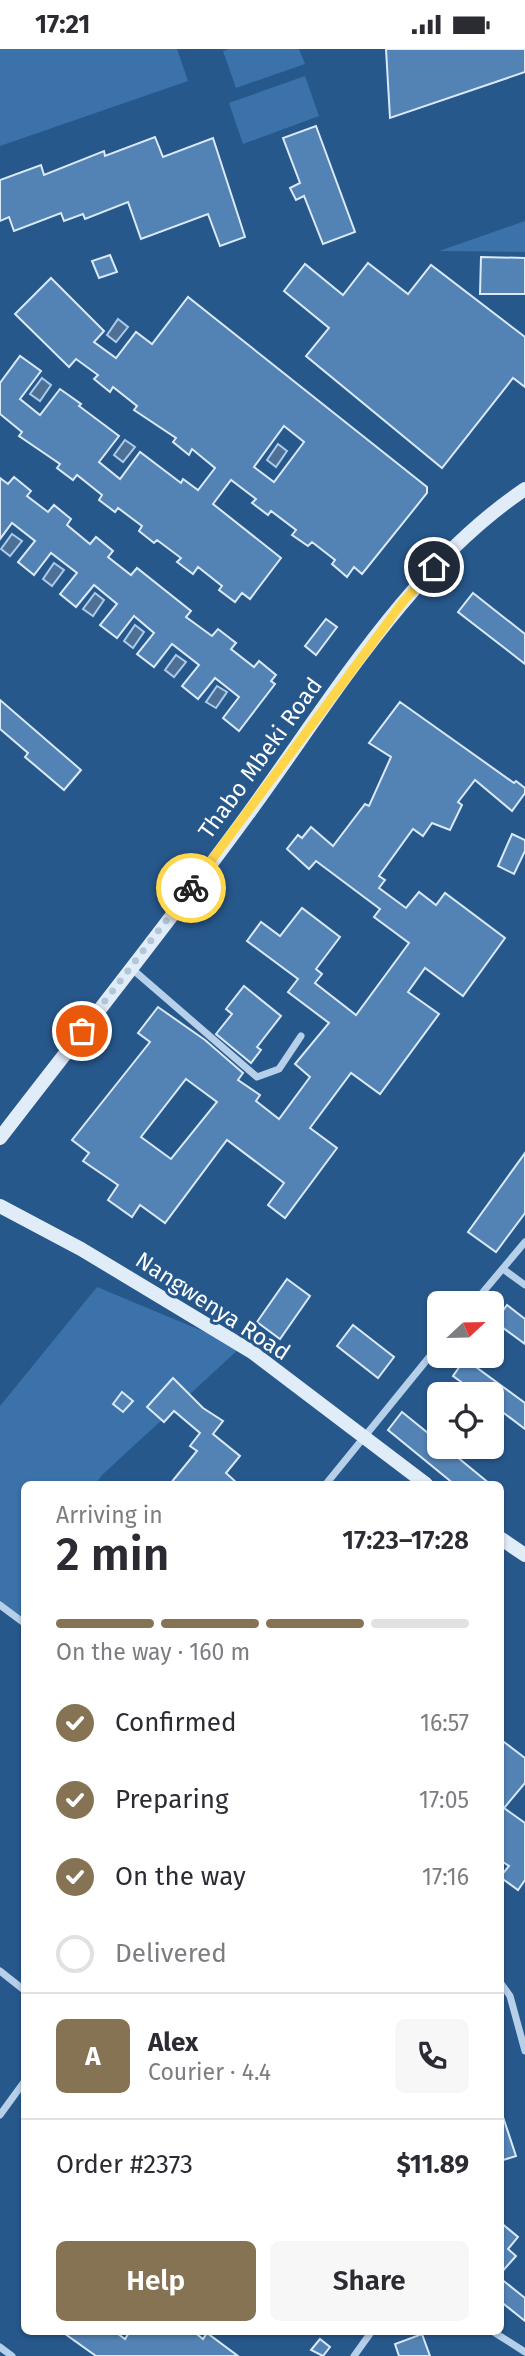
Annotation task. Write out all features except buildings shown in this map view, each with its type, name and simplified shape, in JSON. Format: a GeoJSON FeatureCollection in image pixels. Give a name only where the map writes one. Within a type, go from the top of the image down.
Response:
{"type":"FeatureCollection","features":[{"type":"Feature","properties":{"kind":"main road","name":"Thabo Mbeki Road"},"geometry":{"type":"LineString","coordinates":[[0,1138],[245,818],[402,603],[450,549],[525,489]]}},
{"type":"Feature","properties":{"kind":"main road","name":"Nangwenya Road"},"geometry":{"type":"LineString","coordinates":[[0,1206],[193,1315],[251,1352],[361,1438],[422,1481]]}},
{"type":"Feature","properties":{"kind":"main road"},"geometry":{"type":"LineString","coordinates":[[504,1541],[525,1555]]}},
{"type":"Feature","properties":{"kind":"street"},"geometry":{"type":"LineString","coordinates":[[131,967],[257,1077],[279,1069],[302,1035]]}},
{"type":"Feature","properties":{"kind":"street"},"geometry":{"type":"LineString","coordinates":[[485,1291],[525,1242]]}},
{"type":"Feature","properties":{"kind":"street"},"geometry":{"type":"LineString","coordinates":[[503,1269],[525,1286]]}},
{"type":"Feature","properties":{"kind":"street"},"geometry":{"type":"LineString","coordinates":[[328,1481],[427,1359]]}},
{"type":"Feature","properties":{"kind":"street"},"geometry":{"type":"LineString","coordinates":[[0,1605],[21,1621]]}},
{"type":"Feature","properties":{"kind":"street"},"geometry":{"type":"LineString","coordinates":[[0,1971],[21,1988]]}},
{"type":"Feature","properties":{"kind":"street"},"geometry":{"type":"LineString","coordinates":[[504,1988],[510,1996],[525,2051]]}},
{"type":"Feature","properties":{"kind":"street"},"geometry":{"type":"LineString","coordinates":[[0,2115],[21,2085]]}},
{"type":"Feature","properties":{"kind":"street"},"geometry":{"type":"LineString","coordinates":[[354,2356],[370,2335]]}},
{"type":"Feature","properties":{"kind":"street"},"geometry":{"type":"LineString","coordinates":[[498,2335],[525,2352]]}},
{"type":"Feature","properties":{"kind":"street"},"geometry":{"type":"LineString","coordinates":[[0,2347],[12,2356]]}},
{"type":"Feature","properties":{"kind":"shaded area"},"geometry":{"type":"Polygon","coordinates":[[[0,49],[177,49],[188,81],[0,146],[0,49]]]}},
{"type":"Feature","properties":{"kind":"shaded area"},"geometry":{"type":"Polygon","coordinates":[[[299,49],[305,64],[236,88],[223,51],[299,49]]]}},
{"type":"Feature","properties":{"kind":"shaded area"},"geometry":{"type":"Polygon","coordinates":[[[305,76],[319,116],[243,144],[229,103],[305,76]]]}},
{"type":"Feature","properties":{"kind":"shaded area"},"geometry":{"type":"Polygon","coordinates":[[[525,221],[525,252],[439,251],[525,221]]]}},
{"type":"Feature","properties":{"kind":"shaded area"},"geometry":{"type":"Polygon","coordinates":[[[118,319],[128,327],[116,342],[107,335],[118,319]]]}},
{"type":"Feature","properties":{"kind":"shaded area"},"geometry":{"type":"Polygon","coordinates":[[[42,378],[51,385],[40,401],[30,394],[42,378]]]}},
{"type":"Feature","properties":{"kind":"shaded area"},"geometry":{"type":"Polygon","coordinates":[[[125,440],[135,447],[123,462],[114,455],[125,440]]]}},
{"type":"Feature","properties":{"kind":"shaded area"},"geometry":{"type":"Polygon","coordinates":[[[278,444],[287,451],[276,467],[267,460],[278,444]]]}},
{"type":"Feature","properties":{"kind":"shaded area"},"geometry":{"type":"Polygon","coordinates":[[[12,534],[22,541],[10,556],[1,549],[12,534]]]}},
{"type":"Feature","properties":{"kind":"shaded area"},"geometry":{"type":"Polygon","coordinates":[[[54,563],[64,570],[52,586],[43,579],[54,563]]]}},
{"type":"Feature","properties":{"kind":"shaded area"},"geometry":{"type":"Polygon","coordinates":[[[95,593],[104,600],[93,616],[83,609],[95,593]]]}},
{"type":"Feature","properties":{"kind":"shaded area"},"geometry":{"type":"Polygon","coordinates":[[[135,625],[144,632],[133,648],[124,641],[135,625]]]}},
{"type":"Feature","properties":{"kind":"shaded area"},"geometry":{"type":"Polygon","coordinates":[[[176,655],[186,662],[174,677],[165,670],[176,655]]]}},
{"type":"Feature","properties":{"kind":"shaded area"},"geometry":{"type":"Polygon","coordinates":[[[217,686],[227,692],[216,708],[206,702],[217,686]]]}},
{"type":"Feature","properties":{"kind":"shaded area"},"geometry":{"type":"Polygon","coordinates":[[[97,1287],[241,1347],[98,1481],[21,1481],[21,1618],[0,1602],[0,1406],[97,1287]]]}},
{"type":"Feature","properties":{"kind":"way so far"},"geometry":{"type":"LineString","coordinates":[[82,1031],[191,888]]}},
{"type":"Feature","properties":{"kind":"route"},"geometry":{"type":"LineString","coordinates":[[191,888],[402,603],[434,567]]}}]}
